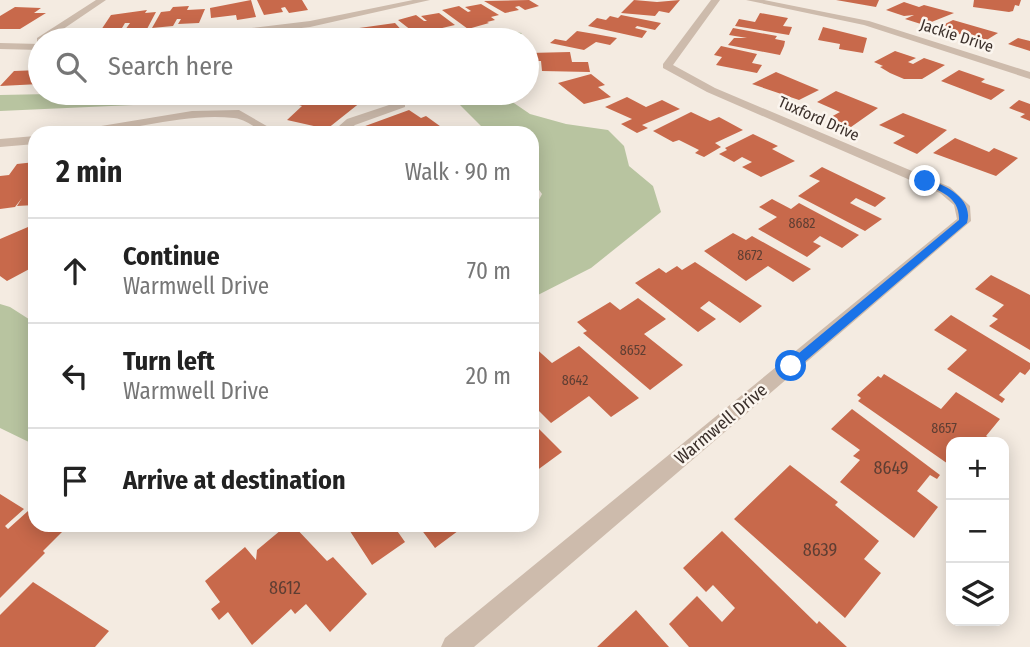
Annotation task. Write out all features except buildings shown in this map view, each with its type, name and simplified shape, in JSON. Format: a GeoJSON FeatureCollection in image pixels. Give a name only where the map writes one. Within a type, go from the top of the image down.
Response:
{"type":"FeatureCollection","features":[{"type":"Feature","properties":{"kind":"street"},"geometry":{"type":"LineString","coordinates":[[61,28],[102,0]]}},
{"type":"Feature","properties":{"kind":"street"},"geometry":{"type":"LineString","coordinates":[[277,28],[310,24],[426,0]]}},
{"type":"Feature","properties":{"kind":"street","name":"Tuxford Drive"},"geometry":{"type":"LineString","coordinates":[[716,0],[667,66],[711,90],[914,178]]}},
{"type":"Feature","properties":{"kind":"street","name":"Jackie Drive"},"geometry":{"type":"LineString","coordinates":[[750,0],[866,23],[1030,76]]}},
{"type":"Feature","properties":{"kind":"street"},"geometry":{"type":"LineString","coordinates":[[0,46],[28,45]]}},
{"type":"Feature","properties":{"kind":"street"},"geometry":{"type":"LineString","coordinates":[[346,126],[401,105]]}},
{"type":"Feature","properties":{"kind":"street"},"geometry":{"type":"LineString","coordinates":[[125,126],[192,115],[239,114],[260,126]]}},
{"type":"Feature","properties":{"kind":"street"},"geometry":{"type":"LineString","coordinates":[[0,143],[28,141]]}},
{"type":"Feature","properties":{"kind":"street","name":"Warmwell Drive"},"geometry":{"type":"LineString","coordinates":[[454,647],[964,221],[964,209],[954,196],[935,185],[914,178]]}},
{"type":"Feature","properties":{"kind":"green space"},"geometry":{"type":"Polygon","coordinates":[[[28,94],[28,105],[133,105],[0,111],[0,95],[28,94]]]}},
{"type":"Feature","properties":{"kind":"green space"},"geometry":{"type":"Polygon","coordinates":[[[460,105],[517,105],[530,114],[566,124],[608,130],[624,146],[629,166],[653,186],[661,212],[591,268],[539,294],[539,200],[542,194],[539,190],[539,126],[481,126],[460,105]]]}},
{"type":"Feature","properties":{"kind":"green space"},"geometry":{"type":"Polygon","coordinates":[[[0,304],[28,319],[28,442],[0,428],[0,304]]]}},
{"type":"Feature","properties":{"kind":"route"},"geometry":{"type":"LineString","coordinates":[[791,366],[964,221],[964,209],[960,202],[945,190],[925,181]]}}]}
